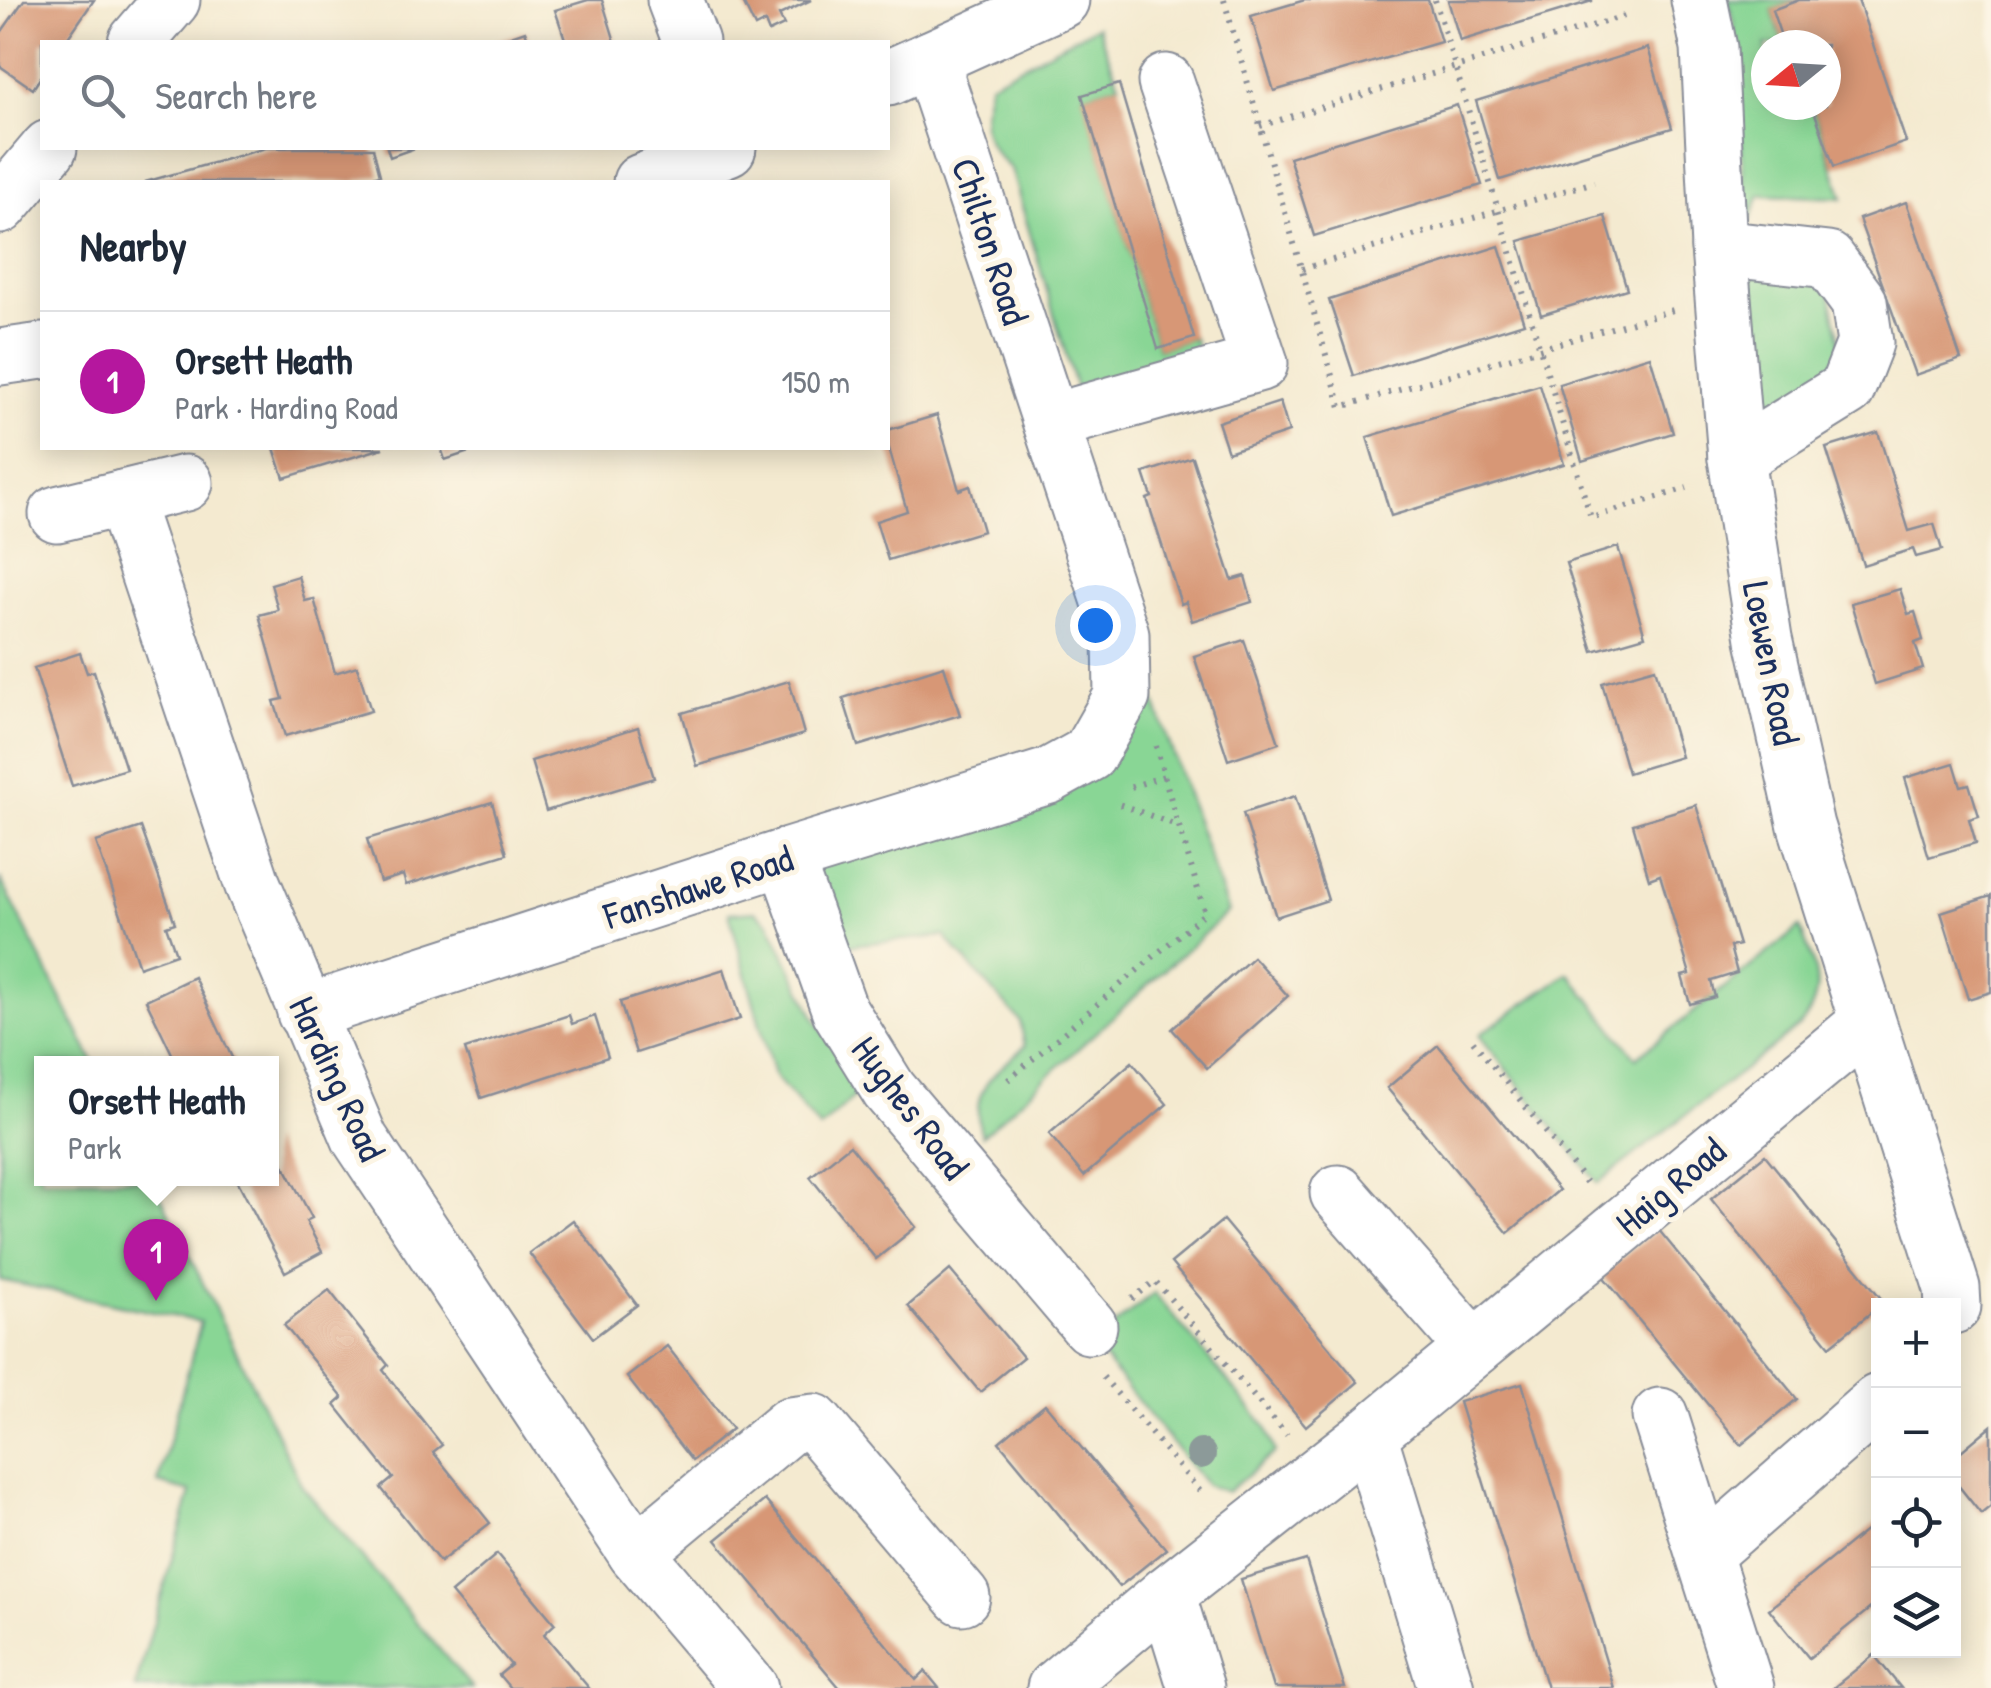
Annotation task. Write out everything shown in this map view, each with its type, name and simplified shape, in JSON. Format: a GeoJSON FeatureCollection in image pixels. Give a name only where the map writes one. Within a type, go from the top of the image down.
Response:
{"type":"FeatureCollection","features":[{"type":"Feature","properties":{"kind":"street"},"geometry":{"type":"LineString","coordinates":[[138,40],[172,0]]}},
{"type":"Feature","properties":{"kind":"street"},"geometry":{"type":"LineString","coordinates":[[675,0],[690,40]]}},
{"type":"Feature","properties":{"kind":"street"},"geometry":{"type":"LineString","coordinates":[[909,69],[1061,0]]}},
{"type":"Feature","properties":{"kind":"street","name":"Loewen Road"},"geometry":{"type":"LineString","coordinates":[[1699,0],[1710,48],[1720,272],[1717,472],[1764,640],[1798,788],[1866,1024],[1953,1298]]}},
{"type":"Feature","properties":{"kind":"street","name":"Chilton Road"},"geometry":{"type":"LineString","coordinates":[[909,69],[1051,422],[1122,634],[1122,696],[1096,776]]}},
{"type":"Feature","properties":{"kind":"street"},"geometry":{"type":"LineString","coordinates":[[1051,422],[1260,363],[1166,82]]}},
{"type":"Feature","properties":{"kind":"street"},"geometry":{"type":"LineString","coordinates":[[0,206],[47,150]]}},
{"type":"Feature","properties":{"kind":"street"},"geometry":{"type":"LineString","coordinates":[[646,180],[723,150]]}},
{"type":"Feature","properties":{"kind":"street"},"geometry":{"type":"LineString","coordinates":[[1717,472],[1847,389],[1865,343],[1859,302],[1828,260],[1720,272]]}},
{"type":"Feature","properties":{"kind":"street"},"geometry":{"type":"LineString","coordinates":[[0,357],[40,352]]}},
{"type":"Feature","properties":{"kind":"street"},"geometry":{"type":"LineString","coordinates":[[57,514],[184,482]]}},
{"type":"Feature","properties":{"kind":"street","name":"Harding Road"},"geometry":{"type":"LineString","coordinates":[[123,498],[252,883],[360,1138],[636,1554],[750,1688]]}},
{"type":"Feature","properties":{"kind":"street","name":"Fanshawe Road"},"geometry":{"type":"LineString","coordinates":[[304,1013],[1049,776],[1096,776]]}},
{"type":"Feature","properties":{"kind":"street","name":"Hughes Road"},"geometry":{"type":"LineString","coordinates":[[785,857],[840,1010],[890,1090],[1107,1334]]}},
{"type":"Feature","properties":{"kind":"street","name":"Haig Road"},"geometry":{"type":"LineString","coordinates":[[1055,1688],[1369,1435],[1866,1024]]}},
{"type":"Feature","properties":{"kind":"street"},"geometry":{"type":"LineString","coordinates":[[1338,1194],[1474,1348]]}},
{"type":"Feature","properties":{"kind":"street"},"geometry":{"type":"LineString","coordinates":[[1704,1554],[1871,1408]]}},
{"type":"Feature","properties":{"kind":"street"},"geometry":{"type":"LineString","coordinates":[[1660,1416],[1746,1688]]}},
{"type":"Feature","properties":{"kind":"street"},"geometry":{"type":"LineString","coordinates":[[636,1554],[790,1425],[814,1422],[962,1596]]}},
{"type":"Feature","properties":{"kind":"street"},"geometry":{"type":"LineString","coordinates":[[1369,1435],[1446,1688]]}},
{"type":"Feature","properties":{"kind":"street"},"geometry":{"type":"LineString","coordinates":[[1167,1594],[1196,1688]]}},
{"type":"Feature","properties":{"kind":"path"},"geometry":{"type":"LineString","coordinates":[[1224,0],[1341,408],[1540,348],[1720,272]]}},
{"type":"Feature","properties":{"kind":"path"},"geometry":{"type":"LineString","coordinates":[[1435,0],[1590,518],[1717,472]]}},
{"type":"Feature","properties":{"kind":"path"},"geometry":{"type":"LineString","coordinates":[[1260,126],[1631,14]]}},
{"type":"Feature","properties":{"kind":"path"},"geometry":{"type":"LineString","coordinates":[[1302,268],[1594,182]]}},
{"type":"Feature","properties":{"kind":"path"},"geometry":{"type":"LineString","coordinates":[[1008,1080],[1205,913],[1179,826],[1096,776]]}},
{"type":"Feature","properties":{"kind":"path"},"geometry":{"type":"LineString","coordinates":[[1474,1041],[1590,1187]]}},
{"type":"Feature","properties":{"kind":"path"},"geometry":{"type":"LineString","coordinates":[[1212,1506],[1107,1334],[1155,1281],[1288,1437]]}},
{"type":"Feature","properties":{"kind":"green space"},"geometry":{"type":"Polygon","coordinates":[[[1728,0],[1799,0],[1772,10],[1779,30],[1751,30],[1751,120],[1817,120],[1843,198],[1760,195],[1747,229],[1733,20],[1728,0]]]}},
{"type":"Feature","properties":{"kind":"green space"},"geometry":{"type":"Polygon","coordinates":[[[1097,26],[1119,84],[1083,95],[1158,349],[1194,338],[1198,360],[1076,389],[1011,169],[993,149],[983,120],[990,83],[1097,26]]]}},
{"type":"Feature","properties":{"kind":"green space"},"geometry":{"type":"Polygon","coordinates":[[[1750,270],[1808,271],[1830,292],[1843,355],[1761,426],[1750,270]]]}},
{"type":"Feature","properties":{"kind":"green space"},"geometry":{"type":"Polygon","coordinates":[[[1133,639],[1228,912],[982,1136],[978,1120],[981,1095],[994,1075],[1025,1046],[1020,1021],[944,936],[839,946],[804,870],[1052,787],[1133,639]]]}},
{"type":"Feature","properties":{"kind":"green space"},"geometry":{"type":"Polygon","coordinates":[[[0,878],[90,1056],[34,1056],[34,1186],[155,1186],[302,1486],[472,1688],[135,1688],[191,1492],[158,1483],[201,1322],[0,1280],[0,878]]]}},
{"type":"Feature","properties":{"kind":"green space"},"geometry":{"type":"Polygon","coordinates":[[[755,911],[770,924],[817,1022],[861,1090],[820,1129],[774,1075],[729,913],[755,911]]]}},
{"type":"Feature","properties":{"kind":"green space"},"geometry":{"type":"Polygon","coordinates":[[[1800,927],[1814,966],[1816,989],[1809,1013],[1800,1026],[1598,1183],[1479,1035],[1569,973],[1636,1058],[1800,927]]]}},
{"type":"Feature","properties":{"kind":"green space"},"geometry":{"type":"Polygon","coordinates":[[[1154,1293],[1266,1427],[1275,1452],[1227,1492],[1206,1485],[1092,1344],[1154,1293]]]}},
{"type":"Feature","properties":{"kind":"building"},"geometry":{"type":"Polygon","coordinates":[[[24,0],[94,0],[66,40],[40,40],[40,78],[33,89],[0,66],[0,34],[24,0]]]}},
{"type":"Feature","properties":{"kind":"building"},"geometry":{"type":"Polygon","coordinates":[[[602,0],[614,40],[565,40],[555,10],[602,0]]]}},
{"type":"Feature","properties":{"kind":"building"},"geometry":{"type":"Polygon","coordinates":[[[742,0],[811,0],[779,15],[784,25],[769,32],[765,22],[755,27],[742,0]]]}},
{"type":"Feature","properties":{"kind":"building"},"geometry":{"type":"Polygon","coordinates":[[[1305,0],[1428,0],[1441,42],[1274,91],[1251,16],[1305,0]]]}},
{"type":"Feature","properties":{"kind":"building"},"geometry":{"type":"Polygon","coordinates":[[[1448,0],[1592,0],[1592,1],[1460,41],[1448,0]]]}},
{"type":"Feature","properties":{"kind":"building"},"geometry":{"type":"Polygon","coordinates":[[[1799,0],[1858,0],[1906,142],[1834,167],[1817,120],[1841,120],[1841,30],[1779,30],[1772,10],[1799,0]]]}},
{"type":"Feature","properties":{"kind":"building"},"geometry":{"type":"Polygon","coordinates":[[[525,31],[528,40],[500,40],[525,31]]]}},
{"type":"Feature","properties":{"kind":"building"},"geometry":{"type":"Polygon","coordinates":[[[1648,48],[1672,128],[1500,180],[1476,101],[1648,48]]]}},
{"type":"Feature","properties":{"kind":"building"},"geometry":{"type":"Polygon","coordinates":[[[1119,84],[1194,338],[1158,349],[1082,95],[1119,84]]]}},
{"type":"Feature","properties":{"kind":"building"},"geometry":{"type":"Polygon","coordinates":[[[1457,105],[1482,185],[1314,236],[1289,157],[1457,105]]]}},
{"type":"Feature","properties":{"kind":"building"},"geometry":{"type":"Polygon","coordinates":[[[259,150],[374,150],[380,175],[361,180],[152,180],[259,150]]]}},
{"type":"Feature","properties":{"kind":"building"},"geometry":{"type":"Polygon","coordinates":[[[388,150],[409,150],[390,157],[388,150]]]}},
{"type":"Feature","properties":{"kind":"building"},"geometry":{"type":"Polygon","coordinates":[[[1906,202],[1961,359],[1915,375],[1859,219],[1906,202]]]}},
{"type":"Feature","properties":{"kind":"building"},"geometry":{"type":"Polygon","coordinates":[[[1605,216],[1627,289],[1541,315],[1519,241],[1605,216]]]}},
{"type":"Feature","properties":{"kind":"building"},"geometry":{"type":"Polygon","coordinates":[[[1499,246],[1524,323],[1354,376],[1329,300],[1499,246]]]}},
{"type":"Feature","properties":{"kind":"building"},"geometry":{"type":"Polygon","coordinates":[[[1650,356],[1673,433],[1582,461],[1559,384],[1650,356]]]}},
{"type":"Feature","properties":{"kind":"building"},"geometry":{"type":"Polygon","coordinates":[[[1540,385],[1564,464],[1391,516],[1367,437],[1540,385]]]}},
{"type":"Feature","properties":{"kind":"building"},"geometry":{"type":"Polygon","coordinates":[[[1280,402],[1289,432],[1228,452],[1218,422],[1280,402]]]}},
{"type":"Feature","properties":{"kind":"building"},"geometry":{"type":"Polygon","coordinates":[[[937,415],[959,490],[970,486],[983,531],[888,560],[876,521],[907,511],[889,450],[890,429],[937,415]]]}},
{"type":"Feature","properties":{"kind":"building"},"geometry":{"type":"Polygon","coordinates":[[[1878,432],[1909,531],[1934,524],[1942,550],[1916,557],[1913,549],[1863,565],[1826,448],[1878,432]]]}},
{"type":"Feature","properties":{"kind":"building"},"geometry":{"type":"Polygon","coordinates":[[[275,450],[376,450],[284,478],[275,450]]]}},
{"type":"Feature","properties":{"kind":"building"},"geometry":{"type":"Polygon","coordinates":[[[442,450],[475,450],[445,460],[442,450]]]}},
{"type":"Feature","properties":{"kind":"building"},"geometry":{"type":"Polygon","coordinates":[[[1192,457],[1232,580],[1245,576],[1252,602],[1192,621],[1186,602],[1181,604],[1147,499],[1152,497],[1144,473],[1192,457]]]}},
{"type":"Feature","properties":{"kind":"building"},"geometry":{"type":"Polygon","coordinates":[[[1618,547],[1645,636],[1593,651],[1566,563],[1618,547]]]}},
{"type":"Feature","properties":{"kind":"building"},"geometry":{"type":"Polygon","coordinates":[[[298,576],[305,601],[314,599],[335,673],[357,666],[371,711],[285,736],[274,701],[283,699],[259,615],[278,610],[271,584],[298,576]]]}},
{"type":"Feature","properties":{"kind":"building"},"geometry":{"type":"Polygon","coordinates":[[[1900,589],[1908,614],[1915,612],[1923,640],[1915,643],[1923,669],[1875,684],[1851,603],[1900,589]]]}},
{"type":"Feature","properties":{"kind":"building"},"geometry":{"type":"Polygon","coordinates":[[[1244,640],[1279,743],[1228,760],[1194,656],[1244,640]]]}},
{"type":"Feature","properties":{"kind":"building"},"geometry":{"type":"Polygon","coordinates":[[[80,653],[87,673],[94,671],[126,769],[72,786],[34,668],[80,653]]]}},
{"type":"Feature","properties":{"kind":"building"},"geometry":{"type":"Polygon","coordinates":[[[944,666],[960,715],[858,746],[843,698],[944,666]]]}},
{"type":"Feature","properties":{"kind":"building"},"geometry":{"type":"Polygon","coordinates":[[[1655,668],[1681,757],[1628,773],[1602,683],[1655,668]]]}},
{"type":"Feature","properties":{"kind":"building"},"geometry":{"type":"Polygon","coordinates":[[[789,681],[804,734],[697,766],[682,713],[789,681]]]}},
{"type":"Feature","properties":{"kind":"building"},"geometry":{"type":"Polygon","coordinates":[[[638,727],[654,778],[546,811],[531,761],[638,727]]]}},
{"type":"Feature","properties":{"kind":"building"},"geometry":{"type":"Polygon","coordinates":[[[1954,763],[1961,786],[1969,784],[1979,816],[1969,819],[1976,843],[1929,857],[1905,778],[1954,763]]]}},
{"type":"Feature","properties":{"kind":"building"},"geometry":{"type":"Polygon","coordinates":[[[1295,796],[1328,900],[1276,917],[1243,813],[1295,796]]]}},
{"type":"Feature","properties":{"kind":"building"},"geometry":{"type":"Polygon","coordinates":[[[492,802],[507,854],[406,885],[403,875],[380,882],[367,839],[492,802]]]}},
{"type":"Feature","properties":{"kind":"building"},"geometry":{"type":"Polygon","coordinates":[[[1696,805],[1739,945],[1730,947],[1737,973],[1711,981],[1715,997],[1690,1004],[1682,976],[1690,974],[1660,875],[1649,879],[1633,824],[1696,805]]]}},
{"type":"Feature","properties":{"kind":"building"},"geometry":{"type":"Polygon","coordinates":[[[141,827],[175,923],[166,926],[176,954],[139,967],[96,842],[141,827]]]}},
{"type":"Feature","properties":{"kind":"building"},"geometry":{"type":"Polygon","coordinates":[[[1991,896],[1991,992],[1968,999],[1941,912],[1991,896]]]}},
{"type":"Feature","properties":{"kind":"building"},"geometry":{"type":"Polygon","coordinates":[[[1253,957],[1288,996],[1207,1068],[1172,1029],[1253,957]]]}},
{"type":"Feature","properties":{"kind":"building"},"geometry":{"type":"Polygon","coordinates":[[[724,969],[740,1019],[636,1053],[620,1002],[724,969]]]}},
{"type":"Feature","properties":{"kind":"building"},"geometry":{"type":"Polygon","coordinates":[[[194,977],[231,1056],[173,1056],[146,1000],[194,977]]]}},
{"type":"Feature","properties":{"kind":"building"},"geometry":{"type":"Polygon","coordinates":[[[569,1015],[572,1024],[595,1016],[608,1057],[481,1098],[465,1049],[569,1015]]]}},
{"type":"Feature","properties":{"kind":"building"},"geometry":{"type":"Polygon","coordinates":[[[1438,1045],[1559,1190],[1508,1233],[1387,1088],[1438,1045]]]}},
{"type":"Feature","properties":{"kind":"building"},"geometry":{"type":"Polygon","coordinates":[[[1132,1062],[1167,1104],[1084,1176],[1049,1134],[1132,1062]]]}},
{"type":"Feature","properties":{"kind":"building"},"geometry":{"type":"Polygon","coordinates":[[[850,1145],[916,1227],[876,1259],[810,1177],[850,1145]]]}},
{"type":"Feature","properties":{"kind":"building"},"geometry":{"type":"Polygon","coordinates":[[[1765,1155],[1881,1298],[1871,1298],[1871,1313],[1830,1346],[1711,1199],[1765,1155]]]}},
{"type":"Feature","properties":{"kind":"building"},"geometry":{"type":"Polygon","coordinates":[[[279,1156],[312,1218],[306,1221],[322,1252],[285,1272],[240,1186],[279,1186],[279,1156]]]}},
{"type":"Feature","properties":{"kind":"building"},"geometry":{"type":"Polygon","coordinates":[[[573,1220],[637,1305],[593,1338],[529,1253],[573,1220]]]}},
{"type":"Feature","properties":{"kind":"building"},"geometry":{"type":"Polygon","coordinates":[[[1223,1220],[1358,1382],[1306,1426],[1171,1263],[1223,1220]]]}},
{"type":"Feature","properties":{"kind":"building"},"geometry":{"type":"Polygon","coordinates":[[[1658,1229],[1797,1399],[1741,1445],[1602,1275],[1658,1229]]]}},
{"type":"Feature","properties":{"kind":"building"},"geometry":{"type":"Polygon","coordinates":[[[950,1270],[1023,1357],[980,1392],[908,1306],[950,1270]]]}},
{"type":"Feature","properties":{"kind":"building"},"geometry":{"type":"Polygon","coordinates":[[[329,1290],[388,1365],[383,1370],[442,1445],[433,1452],[490,1523],[440,1562],[381,1488],[393,1478],[335,1405],[343,1398],[284,1325],[329,1290]]]}},
{"type":"Feature","properties":{"kind":"building"},"geometry":{"type":"Polygon","coordinates":[[[667,1346],[732,1429],[692,1461],[627,1377],[667,1346]]]}},
{"type":"Feature","properties":{"kind":"building"},"geometry":{"type":"Polygon","coordinates":[[[1522,1383],[1614,1688],[1547,1688],[1459,1402],[1522,1383]]]}},
{"type":"Feature","properties":{"kind":"building"},"geometry":{"type":"Polygon","coordinates":[[[1045,1404],[1166,1549],[1119,1587],[999,1442],[1045,1404]]]}},
{"type":"Feature","properties":{"kind":"building"},"geometry":{"type":"Polygon","coordinates":[[[1991,1426],[1991,1506],[1981,1514],[1961,1489],[1961,1451],[1991,1426]]]}},
{"type":"Feature","properties":{"kind":"building"},"geometry":{"type":"Polygon","coordinates":[[[765,1500],[916,1680],[925,1671],[939,1688],[840,1688],[716,1540],[765,1500]]]}},
{"type":"Feature","properties":{"kind":"building"},"geometry":{"type":"Polygon","coordinates":[[[1871,1527],[1871,1608],[1809,1658],[1769,1609],[1871,1527]]]}},
{"type":"Feature","properties":{"kind":"building"},"geometry":{"type":"Polygon","coordinates":[[[497,1554],[555,1624],[544,1634],[589,1688],[510,1688],[499,1675],[511,1665],[451,1593],[497,1554]]]}},
{"type":"Feature","properties":{"kind":"building"},"geometry":{"type":"Polygon","coordinates":[[[1306,1560],[1345,1688],[1274,1688],[1241,1579],[1306,1560]]]}},
{"type":"Feature","properties":{"kind":"building"},"geometry":{"type":"Polygon","coordinates":[[[1871,1657],[1876,1658],[1901,1688],[1833,1688],[1871,1657]]]}},
{"type":"Feature","properties":{"kind":"place","name":"Orsett Heath"},"geometry":{"type":"Point","coordinates":[156,1301]}}]}
